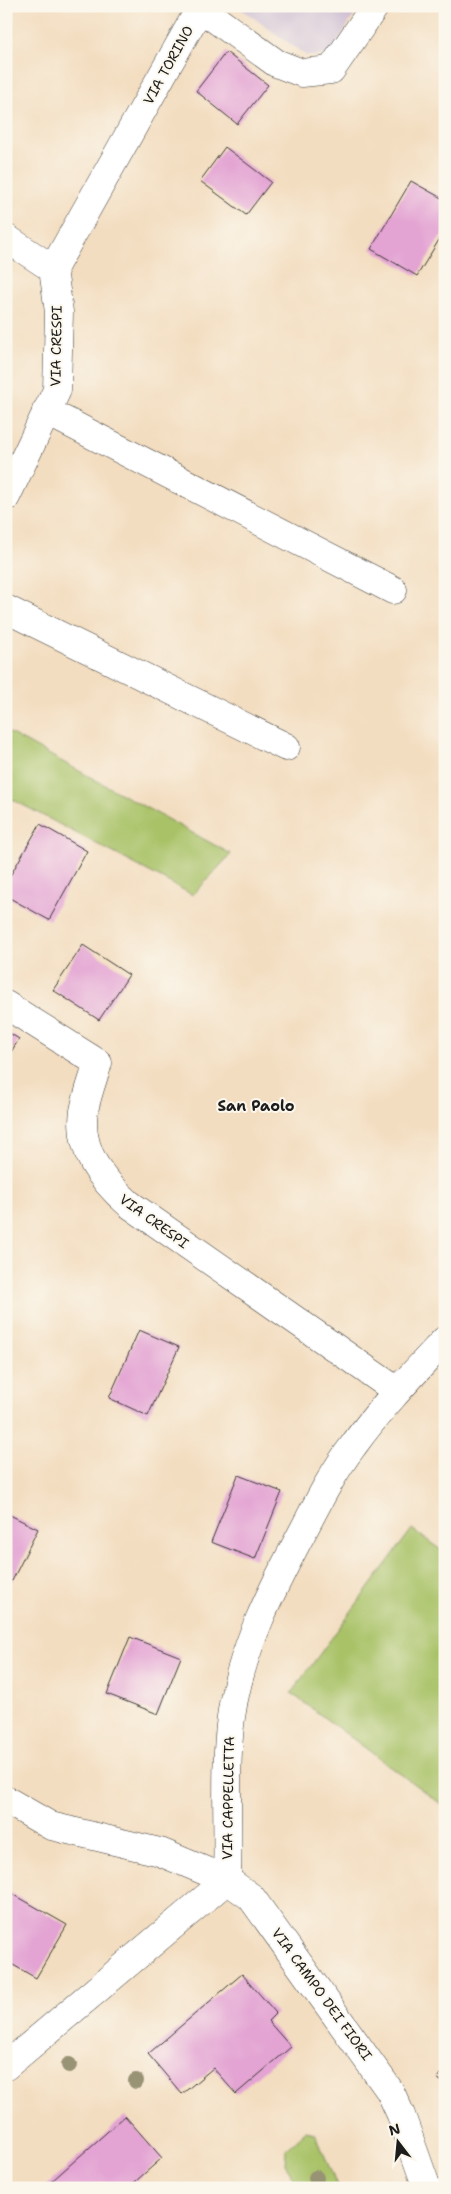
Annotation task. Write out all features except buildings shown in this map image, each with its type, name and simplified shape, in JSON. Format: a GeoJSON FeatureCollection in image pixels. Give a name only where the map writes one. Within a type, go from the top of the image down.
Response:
{"type":"FeatureCollection","features":[{"type":"Feature","properties":{"kind":"street","name":"VIA TORINO"},"geometry":{"type":"LineString","coordinates":[[53,269],[200,8],[276,63],[302,73],[331,70],[375,6]]}},
{"type":"Feature","properties":{"kind":"street"},"geometry":{"type":"LineString","coordinates":[[6,238],[53,269]]}},
{"type":"Feature","properties":{"kind":"street","name":"VIA CRESPI"},"geometry":{"type":"LineString","coordinates":[[6,497],[57,390],[59,312],[53,269]]}},
{"type":"Feature","properties":{"kind":"street"},"geometry":{"type":"LineString","coordinates":[[46,411],[393,590]]}},
{"type":"Feature","properties":{"kind":"street"},"geometry":{"type":"LineString","coordinates":[[6,609],[286,747]]}},
{"type":"Feature","properties":{"kind":"street","name":"VIA CRESPI"},"geometry":{"type":"LineString","coordinates":[[6,1005],[98,1063],[84,1112],[86,1140],[94,1167],[111,1188],[129,1204],[398,1390]]}},
{"type":"Feature","properties":{"kind":"street","name":"VIA CAPPELLETTA"},"geometry":{"type":"LineString","coordinates":[[6,2066],[227,1880],[226,1756],[237,1681],[258,1624],[284,1565],[324,1490],[353,1446],[398,1390],[445,1340]]}},
{"type":"Feature","properties":{"kind":"street","name":"VIA CAMPO DEI FIORI"},"geometry":{"type":"LineString","coordinates":[[6,1800],[51,1826],[160,1852],[227,1880],[251,1897],[379,2073],[401,2115],[427,2188]]}},
{"type":"Feature","properties":{"kind":"shaded area"},"geometry":{"type":"Polygon","coordinates":[[[237,6],[360,6],[329,55],[307,56],[237,6]]]}},
{"type":"Feature","properties":{"kind":"green space"},"geometry":{"type":"Polygon","coordinates":[[[6,731],[231,854],[193,895],[6,796],[6,731]]]}},
{"type":"Feature","properties":{"kind":"green space"},"geometry":{"type":"Polygon","coordinates":[[[412,1529],[445,1553],[445,1807],[291,1693],[412,1529]]]}},
{"type":"Feature","properties":{"kind":"green space"},"geometry":{"type":"Polygon","coordinates":[[[306,2131],[315,2133],[338,2188],[301,2188],[285,2164],[286,2150],[306,2131]]]}},
{"type":"Feature","properties":{"kind":"district","name":"San Paolo"},"geometry":{"type":"Point","coordinates":[256,1106]}}]}
